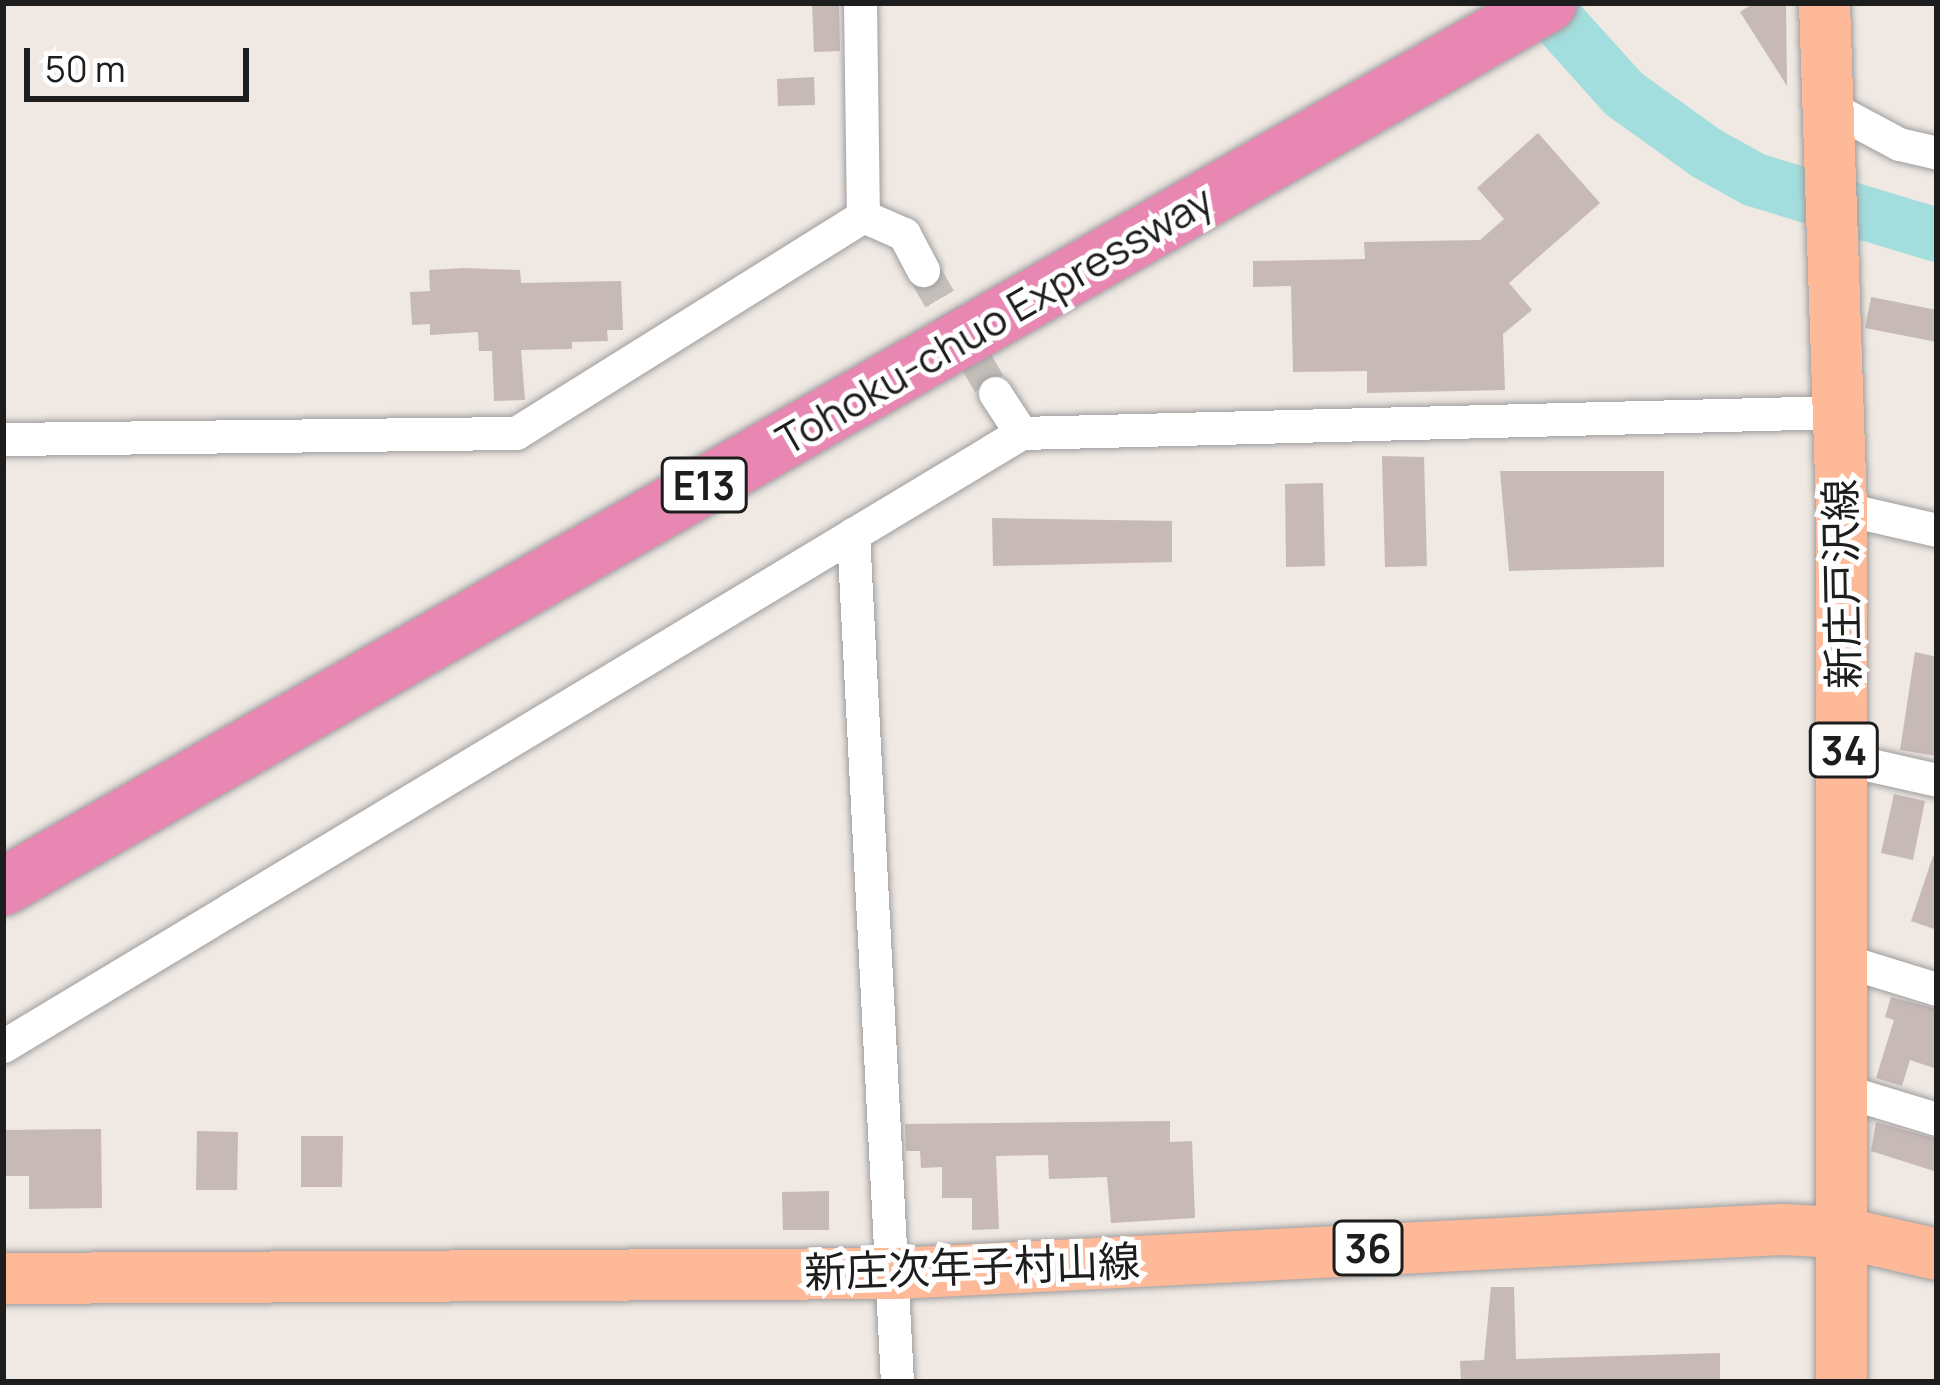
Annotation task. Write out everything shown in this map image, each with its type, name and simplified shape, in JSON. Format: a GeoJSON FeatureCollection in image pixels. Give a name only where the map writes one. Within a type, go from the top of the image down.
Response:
{"type":"FeatureCollection","features":[{"type":"Feature","properties":{"kind":"highway","name":"Tohoku-chuo Expressway"},"geometry":{"type":"LineString","coordinates":[[4,886],[1547,3]]}},
{"type":"Feature","properties":{"kind":"main road","name":"新庄戸沢線"},"geometry":{"type":"LineString","coordinates":[[1824,3],[1824,119],[1841,508],[1844,759],[1836,958],[1841,1382]]}},
{"type":"Feature","properties":{"kind":"main road","name":"新庄次年子村山線"},"geometry":{"type":"LineString","coordinates":[[3,1278],[896,1273],[1840,1232],[1937,1254]]}},
{"type":"Feature","properties":{"kind":"street"},"geometry":{"type":"LineString","coordinates":[[860,3],[863,216]]}},
{"type":"Feature","properties":{"kind":"street"},"geometry":{"type":"LineString","coordinates":[[1824,119],[1937,153]]}},
{"type":"Feature","properties":{"kind":"street"},"geometry":{"type":"LineString","coordinates":[[863,216],[904,234],[923,270]]}},
{"type":"Feature","properties":{"kind":"street"},"geometry":{"type":"LineString","coordinates":[[3,439],[516,433],[863,216]]}},
{"type":"Feature","properties":{"kind":"street"},"geometry":{"type":"LineString","coordinates":[[995,393],[1021,433]]}},
{"type":"Feature","properties":{"kind":"street"},"geometry":{"type":"LineString","coordinates":[[3,1046],[1021,433],[1837,412]]}},
{"type":"Feature","properties":{"kind":"street"},"geometry":{"type":"LineString","coordinates":[[1841,508],[1937,530]]}},
{"type":"Feature","properties":{"kind":"street"},"geometry":{"type":"LineString","coordinates":[[853,534],[896,1273],[897,1382]]}},
{"type":"Feature","properties":{"kind":"street"},"geometry":{"type":"LineString","coordinates":[[1844,759],[1937,780]]}},
{"type":"Feature","properties":{"kind":"street"},"geometry":{"type":"LineString","coordinates":[[1836,958],[1937,988]]}},
{"type":"Feature","properties":{"kind":"street"},"geometry":{"type":"LineString","coordinates":[[1838,1089],[1937,1119]]}},
{"type":"Feature","properties":{"kind":"building"},"geometry":{"type":"Polygon","coordinates":[[[812,3],[839,3],[840,51],[814,52],[812,3]]]}},
{"type":"Feature","properties":{"kind":"building"},"geometry":{"type":"Polygon","coordinates":[[[1754,3],[1786,3],[1787,86],[1740,12],[1754,3]]]}},
{"type":"Feature","properties":{"kind":"building"},"geometry":{"type":"Polygon","coordinates":[[[814,77],[815,105],[778,106],[777,79],[814,77]]]}},
{"type":"Feature","properties":{"kind":"building"},"geometry":{"type":"Polygon","coordinates":[[[1538,133],[1600,203],[1509,283],[1532,310],[1503,334],[1505,390],[1367,393],[1367,371],[1293,372],[1291,286],[1253,287],[1253,261],[1365,259],[1364,242],[1480,240],[1504,219],[1477,188],[1538,133]]]}},
{"type":"Feature","properties":{"kind":"building"},"geometry":{"type":"Polygon","coordinates":[[[429,270],[520,270],[521,283],[621,281],[623,330],[607,330],[608,341],[572,342],[572,349],[521,350],[525,400],[494,401],[492,351],[479,351],[478,332],[430,335],[430,324],[412,325],[410,292],[430,291],[429,270]]]}},
{"type":"Feature","properties":{"kind":"building"},"geometry":{"type":"Polygon","coordinates":[[[1871,297],[1937,310],[1937,342],[1865,328],[1871,297]]]}},
{"type":"Feature","properties":{"kind":"building"},"geometry":{"type":"Polygon","coordinates":[[[1382,456],[1424,457],[1427,566],[1385,567],[1382,456]]]}},
{"type":"Feature","properties":{"kind":"building"},"geometry":{"type":"Polygon","coordinates":[[[1500,471],[1664,471],[1664,567],[1509,571],[1500,471]]]}},
{"type":"Feature","properties":{"kind":"building"},"geometry":{"type":"Polygon","coordinates":[[[1323,483],[1325,566],[1286,567],[1285,484],[1323,483]]]}},
{"type":"Feature","properties":{"kind":"building"},"geometry":{"type":"Polygon","coordinates":[[[992,518],[1172,521],[1172,562],[993,566],[992,518]]]}},
{"type":"Feature","properties":{"kind":"building"},"geometry":{"type":"Polygon","coordinates":[[[1915,652],[1937,657],[1937,756],[1900,750],[1915,652]]]}},
{"type":"Feature","properties":{"kind":"building"},"geometry":{"type":"Polygon","coordinates":[[[1894,794],[1925,801],[1913,860],[1881,853],[1894,794]]]}},
{"type":"Feature","properties":{"kind":"building"},"geometry":{"type":"Polygon","coordinates":[[[1933,856],[1937,857],[1937,930],[1911,921],[1933,856]]]}},
{"type":"Feature","properties":{"kind":"building"},"geometry":{"type":"Polygon","coordinates":[[[1891,997],[1937,1009],[1937,1069],[1910,1060],[1902,1086],[1876,1078],[1894,1020],[1885,1017],[1891,997]]]}},
{"type":"Feature","properties":{"kind":"building"},"geometry":{"type":"Polygon","coordinates":[[[1170,1121],[1170,1142],[1192,1141],[1195,1218],[1111,1223],[1107,1177],[1049,1179],[1048,1155],[996,1156],[999,1229],[972,1230],[972,1198],[942,1198],[942,1167],[921,1168],[920,1151],[906,1151],[905,1124],[1170,1121]]]}},
{"type":"Feature","properties":{"kind":"building"},"geometry":{"type":"Polygon","coordinates":[[[1876,1122],[1937,1139],[1937,1172],[1871,1151],[1876,1122]]]}},
{"type":"Feature","properties":{"kind":"building"},"geometry":{"type":"Polygon","coordinates":[[[101,1129],[102,1208],[29,1209],[29,1176],[3,1176],[3,1130],[101,1129]]]}},
{"type":"Feature","properties":{"kind":"building"},"geometry":{"type":"Polygon","coordinates":[[[197,1131],[238,1132],[237,1190],[196,1190],[197,1131]]]}},
{"type":"Feature","properties":{"kind":"building"},"geometry":{"type":"Polygon","coordinates":[[[301,1136],[343,1136],[342,1187],[301,1187],[301,1136]]]}},
{"type":"Feature","properties":{"kind":"building"},"geometry":{"type":"Polygon","coordinates":[[[829,1191],[829,1230],[783,1230],[782,1192],[829,1191]]]}},
{"type":"Feature","properties":{"kind":"building"},"geometry":{"type":"Polygon","coordinates":[[[1491,1287],[1514,1287],[1516,1359],[1720,1353],[1720,1382],[1461,1382],[1460,1361],[1484,1360],[1491,1287]]]}},
{"type":"Feature","properties":{"kind":"waterway"},"geometry":{"type":"LineString","coordinates":[[1542,3],[1624,94],[1706,153],[1755,180],[1937,235]]}},
{"type":"Feature","properties":{"kind":"tunnel"},"geometry":{"type":"LineString","coordinates":[[923,270],[995,393]]}}]}
